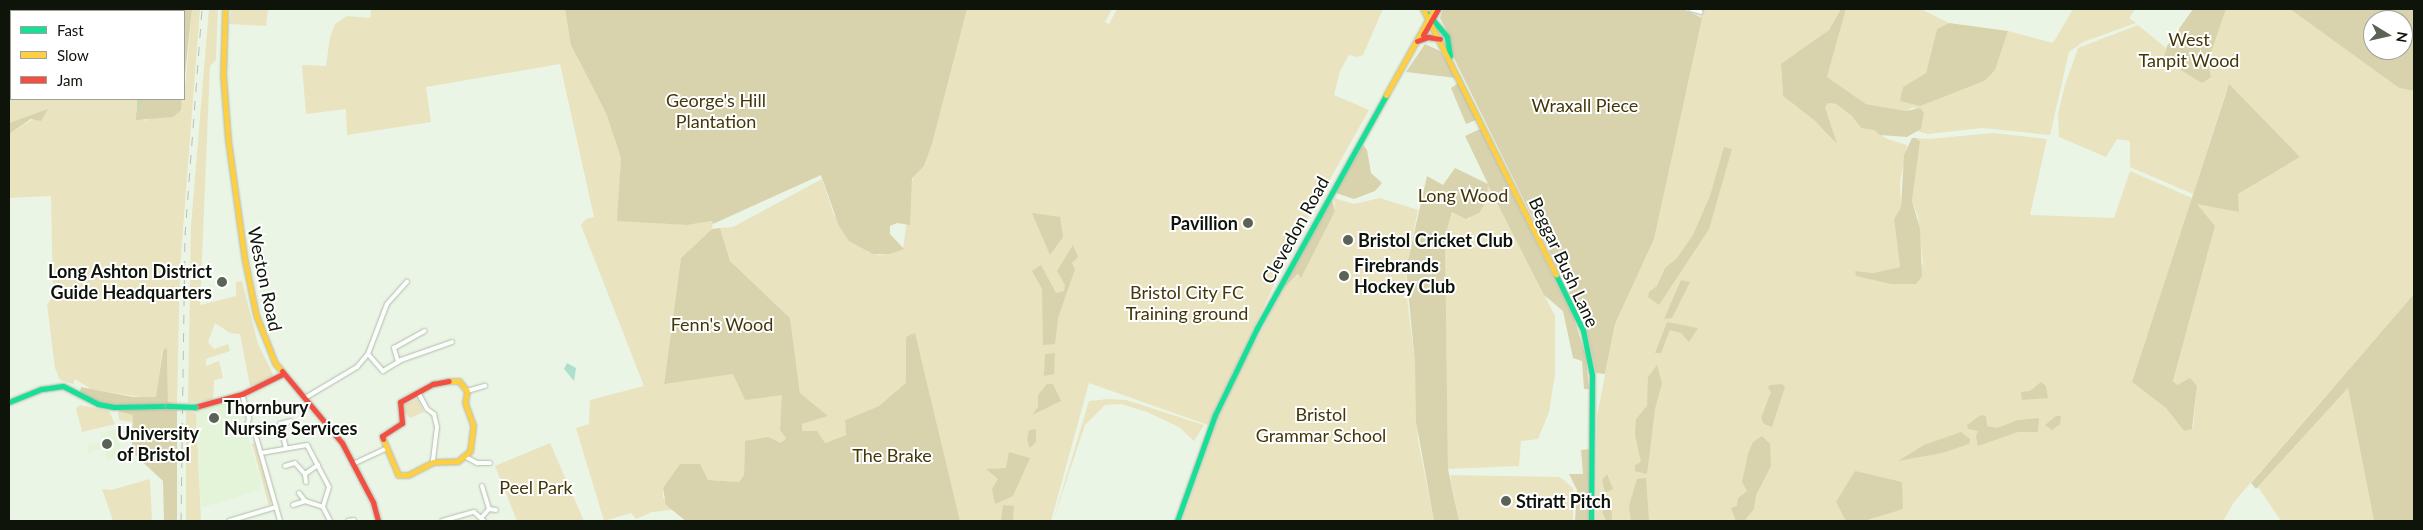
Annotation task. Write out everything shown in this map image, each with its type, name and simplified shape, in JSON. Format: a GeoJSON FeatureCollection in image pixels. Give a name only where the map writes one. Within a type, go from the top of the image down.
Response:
{"type":"FeatureCollection","features":[{"type":"Feature","properties":{"kind":"main road","name":"Weston Road"},"geometry":{"type":"LineString","coordinates":[[225,9],[222,43],[225,109],[244,256],[260,329],[283,374],[342,443],[372,502],[378,521]]}},
{"type":"Feature","properties":{"kind":"main road","name":"Clevedon Road"},"geometry":{"type":"LineString","coordinates":[[1430,19],[1434,9]]}},
{"type":"Feature","properties":{"kind":"main road","name":"Clevedon Road"},"geometry":{"type":"LineString","coordinates":[[1177,521],[1215,415],[1236,369],[1366,128],[1430,19],[1438,9]]}},
{"type":"Feature","properties":{"kind":"main road"},"geometry":{"type":"LineString","coordinates":[[1423,10],[1430,19]]}},
{"type":"Feature","properties":{"kind":"main road","name":"Beggar Bush Lane"},"geometry":{"type":"LineString","coordinates":[[1430,19],[1583,330],[1592,375],[1592,521]]}},
{"type":"Feature","properties":{"kind":"main road","name":"Beggar Bush Lane"},"geometry":{"type":"LineString","coordinates":[[1430,19],[1447,37],[1450,60]]}},
{"type":"Feature","properties":{"kind":"main road"},"geometry":{"type":"LineString","coordinates":[[1417,41],[1428,37],[1440,39]]}},
{"type":"Feature","properties":{"kind":"main road"},"geometry":{"type":"LineString","coordinates":[[9,402],[54,386],[63,386],[98,404],[114,407],[196,407],[242,394],[283,374]]}},
{"type":"Feature","properties":{"kind":"main road"},"geometry":{"type":"LineString","coordinates":[[456,380],[463,384],[467,391],[465,403],[473,425],[466,457],[453,462],[434,462],[408,475],[396,478],[382,436],[402,423],[400,402],[418,394],[432,384],[456,380]]}},
{"type":"Feature","properties":{"kind":"street"},"geometry":{"type":"LineString","coordinates":[[1691,9],[1701,12]]}},
{"type":"Feature","properties":{"kind":"street"},"geometry":{"type":"LineString","coordinates":[[305,398],[357,366],[368,354],[387,304],[407,282]]}},
{"type":"Feature","properties":{"kind":"street"},"geometry":{"type":"LineString","coordinates":[[398,362],[394,348],[425,332]]}},
{"type":"Feature","properties":{"kind":"street"},"geometry":{"type":"LineString","coordinates":[[368,354],[381,371],[398,362],[452,342]]}},
{"type":"Feature","properties":{"kind":"street"},"geometry":{"type":"LineString","coordinates":[[467,391],[485,386]]}},
{"type":"Feature","properties":{"kind":"street"},"geometry":{"type":"LineString","coordinates":[[242,394],[250,418],[247,427],[255,433],[280,521]]}},
{"type":"Feature","properties":{"kind":"street"},"geometry":{"type":"LineString","coordinates":[[418,394],[427,410],[434,414],[437,427],[434,462]]}},
{"type":"Feature","properties":{"kind":"street"},"geometry":{"type":"LineString","coordinates":[[286,448],[280,424],[291,420]]}},
{"type":"Feature","properties":{"kind":"street"},"geometry":{"type":"LineString","coordinates":[[274,433],[281,430]]}},
{"type":"Feature","properties":{"kind":"street"},"geometry":{"type":"LineString","coordinates":[[261,453],[307,445],[329,487],[323,508]]}},
{"type":"Feature","properties":{"kind":"street"},"geometry":{"type":"LineString","coordinates":[[353,464],[385,449]]}},
{"type":"Feature","properties":{"kind":"street"},"geometry":{"type":"LineString","coordinates":[[466,457],[476,464],[490,463]]}},
{"type":"Feature","properties":{"kind":"street"},"geometry":{"type":"LineString","coordinates":[[285,466],[295,463],[304,474],[306,482]]}},
{"type":"Feature","properties":{"kind":"street"},"geometry":{"type":"LineString","coordinates":[[304,474],[318,465]]}},
{"type":"Feature","properties":{"kind":"street"},"geometry":{"type":"LineString","coordinates":[[442,521],[469,513],[483,519],[488,509],[482,486]]}},
{"type":"Feature","properties":{"kind":"street"},"geometry":{"type":"LineString","coordinates":[[484,491],[490,490]]}},
{"type":"Feature","properties":{"kind":"street"},"geometry":{"type":"LineString","coordinates":[[299,493],[305,501],[323,508],[330,521]]}},
{"type":"Feature","properties":{"kind":"street"},"geometry":{"type":"LineString","coordinates":[[293,505],[305,501]]}},
{"type":"Feature","properties":{"kind":"street"},"geometry":{"type":"LineString","coordinates":[[229,521],[276,507]]}},
{"type":"Feature","properties":{"kind":"street"},"geometry":{"type":"LineString","coordinates":[[488,509],[496,510]]}},
{"type":"Feature","properties":{"kind":"street"},"geometry":{"type":"LineString","coordinates":[[348,521],[354,520]]}},
{"type":"Feature","properties":{"kind":"shaded area"},"geometry":{"type":"Polygon","coordinates":[[[567,363],[576,368],[574,381],[564,369],[567,363]]]}},
{"type":"Feature","properties":{"kind":"shaded area"},"geometry":{"type":"Polygon","coordinates":[[[234,400],[245,418],[238,421],[243,438],[248,436],[262,485],[258,486],[260,490],[201,508],[196,410],[234,400]]]}},
{"type":"Feature","properties":{"kind":"shaded area","name":"University of Bristol"},"geometry":{"type":"Polygon","coordinates":[[[116,429],[123,456],[107,460],[104,448],[88,453],[86,446],[102,442],[100,433],[116,429]]]}},
{"type":"Feature","properties":{"kind":"green space"},"geometry":{"type":"Polygon","coordinates":[[[9,9],[146,9],[10,10],[10,100],[137,100],[136,111],[144,121],[154,117],[173,117],[185,100],[192,9],[200,9],[180,268],[177,404],[168,404],[167,349],[162,350],[157,397],[152,399],[91,389],[75,379],[73,384],[60,380],[55,368],[47,305],[53,296],[51,196],[9,198],[9,134],[48,110],[9,123],[9,9]]]}},
{"type":"Feature","properties":{"kind":"green space"},"geometry":{"type":"Polygon","coordinates":[[[192,9],[185,75],[185,10],[146,10],[192,9]]]}},
{"type":"Feature","properties":{"kind":"green space"},"geometry":{"type":"Polygon","coordinates":[[[209,9],[218,9],[216,60],[210,66],[200,305],[236,296],[236,282],[242,281],[258,344],[273,374],[271,379],[250,386],[240,334],[230,333],[215,323],[208,342],[214,349],[228,344],[230,351],[206,359],[206,366],[219,361],[223,378],[214,380],[213,400],[188,403],[191,226],[209,9]]]}},
{"type":"Feature","properties":{"kind":"green space"},"geometry":{"type":"Polygon","coordinates":[[[231,9],[268,9],[266,26],[229,24],[231,9]]]}},
{"type":"Feature","properties":{"kind":"green space"},"geometry":{"type":"Polygon","coordinates":[[[371,9],[565,9],[579,61],[606,112],[621,158],[618,220],[687,225],[713,221],[712,229],[681,258],[664,383],[733,374],[783,395],[780,430],[786,438],[781,443],[745,441],[744,475],[739,482],[708,480],[680,464],[663,488],[663,497],[672,510],[652,512],[636,519],[631,513],[604,521],[576,428],[589,424],[590,400],[644,386],[581,225],[586,219],[594,217],[560,64],[426,87],[431,122],[347,135],[346,109],[306,114],[302,65],[326,66],[330,37],[335,24],[347,16],[370,18],[371,9]]]}},
{"type":"Feature","properties":{"kind":"green space","name":"George's Hill Plantation"},"geometry":{"type":"Polygon","coordinates":[[[565,9],[967,9],[932,144],[924,166],[912,178],[910,225],[897,223],[890,226],[890,234],[904,249],[890,254],[873,254],[849,241],[839,226],[821,175],[713,224],[712,221],[687,225],[617,221],[621,158],[606,113],[571,45],[565,9]]]}},
{"type":"Feature","properties":{"kind":"green space","name":"Bristol City FC Training ground"},"geometry":{"type":"Polygon","coordinates":[[[967,9],[1112,9],[1105,22],[1109,24],[1117,9],[1383,9],[1363,55],[1357,57],[1349,55],[1340,71],[1334,95],[1369,110],[1292,247],[1208,425],[1089,383],[1051,521],[960,521],[915,334],[906,337],[907,383],[879,406],[845,420],[846,435],[825,443],[802,431],[802,424],[828,416],[800,393],[790,318],[730,261],[720,228],[733,227],[822,179],[834,215],[868,252],[879,255],[903,249],[913,176],[924,166],[932,144],[967,9]]]}},
{"type":"Feature","properties":{"kind":"green space","name":"Wraxall Piece"},"geometry":{"type":"Polygon","coordinates":[[[1443,9],[1683,9],[1702,18],[1654,239],[1615,324],[1605,374],[1596,373],[1586,326],[1454,58],[1450,37],[1440,18],[1443,9]]]}},
{"type":"Feature","properties":{"kind":"green space"},"geometry":{"type":"Polygon","coordinates":[[[1702,9],[1841,9],[1829,30],[1781,65],[1783,96],[1814,120],[1836,143],[1825,107],[1828,103],[1836,104],[1852,116],[1861,128],[1874,130],[1887,139],[1907,145],[1900,183],[1901,207],[1894,219],[1900,267],[1873,273],[1855,271],[1857,276],[1900,283],[1923,264],[1918,217],[1912,201],[1920,143],[1916,138],[1930,139],[1993,133],[2047,139],[2030,215],[2114,218],[2130,171],[2192,198],[2132,382],[2166,408],[2184,431],[2193,428],[2197,386],[2177,386],[2173,381],[2215,226],[2196,203],[2239,212],[2238,194],[2300,157],[2227,89],[2193,194],[2130,167],[2130,141],[2117,139],[2106,157],[2059,137],[2058,114],[2065,85],[2078,48],[2138,25],[2166,48],[2163,59],[2211,77],[2208,63],[2226,9],[2290,9],[2399,88],[2414,91],[2414,294],[2234,502],[2223,521],[1596,521],[1597,416],[1615,324],[1654,239],[1702,9]]]}},
{"type":"Feature","properties":{"kind":"green space"},"geometry":{"type":"Polygon","coordinates":[[[1841,9],[1846,9],[1827,77],[1866,104],[1906,111],[1920,108],[1924,113],[1921,129],[1907,137],[1880,135],[1874,130],[1861,128],[1852,116],[1836,104],[1828,103],[1825,107],[1837,144],[1814,120],[1783,96],[1781,64],[1829,30],[1841,9]]]}},
{"type":"Feature","properties":{"kind":"green space"},"geometry":{"type":"Polygon","coordinates":[[[1846,9],[1921,9],[1949,23],[1937,29],[1926,73],[1903,87],[1901,101],[1995,69],[2008,31],[2053,43],[2073,9],[2135,9],[2129,18],[2136,23],[2083,42],[2069,52],[2050,135],[1982,128],[1928,134],[1917,131],[1921,129],[1924,114],[1913,107],[1906,111],[1866,104],[1827,77],[1846,9]]]}},
{"type":"Feature","properties":{"kind":"green space","name":"West Tanpit Wood"},"geometry":{"type":"Polygon","coordinates":[[[2193,9],[2226,9],[2208,62],[2211,77],[2202,83],[2163,59],[2167,46],[2193,9]]]}},
{"type":"Feature","properties":{"kind":"green space"},"geometry":{"type":"Polygon","coordinates":[[[2290,9],[2414,9],[2414,91],[2399,88],[2290,9]]]}},
{"type":"Feature","properties":{"kind":"green space"},"geometry":{"type":"Polygon","coordinates":[[[1949,23],[2008,31],[1995,70],[1984,81],[1920,106],[1900,101],[1903,87],[1926,73],[1937,29],[1949,23]]]}},
{"type":"Feature","properties":{"kind":"green space"},"geometry":{"type":"Polygon","coordinates":[[[1425,44],[1440,51],[1456,78],[1406,72],[1425,44]]]}},
{"type":"Feature","properties":{"kind":"green space"},"geometry":{"type":"Polygon","coordinates":[[[1458,83],[1476,120],[1466,124],[1451,88],[1458,83]]]}},
{"type":"Feature","properties":{"kind":"green space"},"geometry":{"type":"Polygon","coordinates":[[[2229,84],[2300,157],[2238,194],[2239,212],[2197,204],[2215,226],[2173,381],[2177,385],[2190,378],[2197,386],[2192,429],[2184,431],[2166,408],[2132,382],[2229,84]]]}},
{"type":"Feature","properties":{"kind":"green space"},"geometry":{"type":"Polygon","coordinates":[[[137,100],[182,100],[181,110],[173,117],[136,120],[137,100]]]}},
{"type":"Feature","properties":{"kind":"green space"},"geometry":{"type":"Polygon","coordinates":[[[48,109],[41,121],[31,119],[9,134],[9,123],[48,109]]]}},
{"type":"Feature","properties":{"kind":"green space","name":"Long Wood"},"geometry":{"type":"Polygon","coordinates":[[[1480,129],[1574,318],[1586,357],[1589,389],[1584,389],[1582,361],[1573,358],[1563,311],[1544,295],[1488,185],[1486,202],[1479,213],[1466,219],[1452,212],[1445,237],[1448,469],[1459,521],[1434,521],[1416,421],[1415,363],[1406,269],[1427,176],[1443,185],[1455,168],[1488,184],[1465,136],[1480,129]]]}},
{"type":"Feature","properties":{"kind":"green space"},"geometry":{"type":"Polygon","coordinates":[[[1912,138],[1916,138],[1920,142],[1912,201],[1920,229],[1922,276],[1916,284],[1891,284],[1856,276],[1855,271],[1873,273],[1900,267],[1894,219],[1901,207],[1904,155],[1912,138]]]}},
{"type":"Feature","properties":{"kind":"green space"},"geometry":{"type":"Polygon","coordinates":[[[1363,145],[1367,150],[1371,173],[1382,183],[1375,191],[1354,199],[1336,193],[1363,145]]]}},
{"type":"Feature","properties":{"kind":"green space"},"geometry":{"type":"Polygon","coordinates":[[[1724,147],[1732,149],[1709,229],[1659,305],[1648,297],[1649,292],[1657,286],[1665,268],[1677,258],[1693,235],[1710,196],[1724,147]]]}},
{"type":"Feature","properties":{"kind":"green space"},"geometry":{"type":"Polygon","coordinates":[[[1488,184],[1555,316],[1555,374],[1549,412],[1538,439],[1521,441],[1519,466],[1448,469],[1445,237],[1452,212],[1469,219],[1488,184]]]}},
{"type":"Feature","properties":{"kind":"green space","name":"Bristol Grammar School"},"geometry":{"type":"Polygon","coordinates":[[[1334,198],[1354,204],[1380,198],[1418,210],[1406,269],[1406,290],[1415,363],[1418,440],[1434,521],[1182,521],[1219,416],[1237,377],[1283,289],[1299,274],[1301,277],[1335,211],[1334,198]]]}},
{"type":"Feature","properties":{"kind":"green space"},"geometry":{"type":"Polygon","coordinates":[[[1332,200],[1335,211],[1301,278],[1298,274],[1283,289],[1332,200]]]}},
{"type":"Feature","properties":{"kind":"green space"},"geometry":{"type":"Polygon","coordinates":[[[1032,213],[1060,217],[1063,237],[1050,255],[1032,213]]]}},
{"type":"Feature","properties":{"kind":"green space"},"geometry":{"type":"Polygon","coordinates":[[[720,228],[730,261],[790,318],[800,393],[828,416],[802,424],[802,431],[817,431],[825,443],[846,435],[845,420],[879,406],[906,383],[906,337],[915,333],[960,521],[686,521],[666,505],[663,488],[680,464],[700,464],[708,480],[739,482],[744,475],[745,441],[768,437],[781,443],[786,438],[780,430],[782,395],[745,400],[733,374],[664,384],[681,258],[712,229],[720,228]]]}},
{"type":"Feature","properties":{"kind":"green space"},"geometry":{"type":"Polygon","coordinates":[[[1073,245],[1078,257],[1072,263],[1075,269],[1058,318],[1055,344],[1043,345],[1042,289],[1032,271],[1041,265],[1056,293],[1064,291],[1065,285],[1057,271],[1073,245]]]}},
{"type":"Feature","properties":{"kind":"green space"},"geometry":{"type":"Polygon","coordinates":[[[1681,280],[1690,282],[1672,318],[1664,319],[1681,280]]]}},
{"type":"Feature","properties":{"kind":"green space"},"geometry":{"type":"Polygon","coordinates":[[[2414,294],[2414,521],[2374,521],[2348,388],[2256,489],[2251,483],[2414,294]]]}},
{"type":"Feature","properties":{"kind":"green space"},"geometry":{"type":"Polygon","coordinates":[[[1667,322],[1698,328],[1689,342],[1681,333],[1670,330],[1661,353],[1655,353],[1667,322]]]}},
{"type":"Feature","properties":{"kind":"green space"},"geometry":{"type":"Polygon","coordinates":[[[167,348],[168,404],[114,406],[99,402],[80,392],[81,387],[133,397],[156,397],[163,350],[167,348]]]}},
{"type":"Feature","properties":{"kind":"green space"},"geometry":{"type":"Polygon","coordinates":[[[1055,353],[1054,374],[1044,376],[1045,354],[1055,353]]]}},
{"type":"Feature","properties":{"kind":"green space"},"geometry":{"type":"Polygon","coordinates":[[[1657,365],[1662,383],[1655,409],[1647,474],[1635,471],[1635,465],[1641,462],[1635,435],[1636,419],[1647,406],[1648,377],[1657,365]]]}},
{"type":"Feature","properties":{"kind":"green space"},"geometry":{"type":"Polygon","coordinates":[[[2041,382],[2046,386],[2048,398],[2022,400],[2021,392],[2030,391],[2041,382]]]}},
{"type":"Feature","properties":{"kind":"green space"},"geometry":{"type":"Polygon","coordinates":[[[1047,384],[1053,384],[1061,401],[1032,415],[1038,407],[1038,395],[1047,384]]]}},
{"type":"Feature","properties":{"kind":"green space"},"geometry":{"type":"Polygon","coordinates":[[[1782,384],[1785,387],[1772,427],[1764,424],[1761,418],[1771,392],[1768,388],[1770,385],[1782,384]]]}},
{"type":"Feature","properties":{"kind":"green space"},"geometry":{"type":"Polygon","coordinates":[[[2348,388],[2374,521],[2281,521],[2258,487],[2348,388]]]}},
{"type":"Feature","properties":{"kind":"green space"},"geometry":{"type":"Polygon","coordinates":[[[418,399],[424,412],[410,418],[404,412],[405,404],[418,399]]]}},
{"type":"Feature","properties":{"kind":"green space"},"geometry":{"type":"Polygon","coordinates":[[[1126,400],[1204,425],[1194,441],[1179,427],[1147,412],[1121,404],[1105,405],[1085,425],[1053,521],[1089,401],[1126,400]]]}},
{"type":"Feature","properties":{"kind":"green space"},"geometry":{"type":"Polygon","coordinates":[[[80,405],[109,411],[115,424],[82,432],[76,408],[80,405]]]}},
{"type":"Feature","properties":{"kind":"green space"},"geometry":{"type":"Polygon","coordinates":[[[177,410],[177,521],[164,521],[163,481],[135,455],[132,446],[133,415],[118,411],[177,410]]]}},
{"type":"Feature","properties":{"kind":"green space"},"geometry":{"type":"Polygon","coordinates":[[[118,411],[133,414],[133,422],[119,420],[118,411]]]}},
{"type":"Feature","properties":{"kind":"green space"},"geometry":{"type":"Polygon","coordinates":[[[186,411],[196,413],[201,521],[186,521],[186,411]]]}},
{"type":"Feature","properties":{"kind":"green space"},"geometry":{"type":"Polygon","coordinates":[[[1981,415],[1986,416],[1987,426],[1997,428],[2018,420],[2039,418],[2038,432],[2018,432],[1978,446],[1976,436],[1978,431],[1968,429],[1967,425],[1981,415]]]}},
{"type":"Feature","properties":{"kind":"green space"},"geometry":{"type":"Polygon","coordinates":[[[2056,416],[2061,416],[2060,424],[2052,430],[2045,425],[2056,416]]]}},
{"type":"Feature","properties":{"kind":"green space"},"geometry":{"type":"Polygon","coordinates":[[[1036,429],[1036,442],[1030,448],[1027,440],[1029,430],[1036,429]]]}},
{"type":"Feature","properties":{"kind":"green space"},"geometry":{"type":"Polygon","coordinates":[[[1961,432],[1970,439],[1969,444],[1942,453],[1898,461],[1924,445],[1961,432]]]}},
{"type":"Feature","properties":{"kind":"green space"},"geometry":{"type":"Polygon","coordinates":[[[1762,436],[1770,444],[1771,466],[1756,495],[1754,509],[1744,521],[1736,521],[1731,508],[1737,506],[1738,498],[1747,491],[1742,482],[1748,454],[1753,442],[1762,436]]]}},
{"type":"Feature","properties":{"kind":"green space"},"geometry":{"type":"Polygon","coordinates":[[[255,443],[272,502],[269,506],[252,444],[255,443]]]}},
{"type":"Feature","properties":{"kind":"green space","name":"Peel Park"},"geometry":{"type":"Polygon","coordinates":[[[550,443],[584,521],[517,521],[495,466],[550,443]]]}},
{"type":"Feature","properties":{"kind":"green space"},"geometry":{"type":"Polygon","coordinates":[[[1590,449],[1590,521],[1575,521],[1577,490],[1569,474],[1583,474],[1581,450],[1590,449]]]}},
{"type":"Feature","properties":{"kind":"green space"},"geometry":{"type":"Polygon","coordinates":[[[1009,452],[1030,458],[1013,496],[995,504],[992,489],[998,479],[986,469],[1006,468],[1009,452]]]}},
{"type":"Feature","properties":{"kind":"green space"},"geometry":{"type":"Polygon","coordinates":[[[1855,471],[1902,482],[1903,509],[1864,521],[1846,521],[1836,502],[1855,471]]]}},
{"type":"Feature","properties":{"kind":"green space"},"geometry":{"type":"Polygon","coordinates":[[[1607,474],[1613,489],[1605,493],[1602,480],[1607,474]]]}},
{"type":"Feature","properties":{"kind":"green space"},"geometry":{"type":"Polygon","coordinates":[[[1450,475],[1560,477],[1573,488],[1573,521],[1459,521],[1450,475]]]}},
{"type":"Feature","properties":{"kind":"green space"},"geometry":{"type":"Polygon","coordinates":[[[1646,478],[1649,521],[1631,521],[1629,506],[1637,479],[1646,478]]]}},
{"type":"Feature","properties":{"kind":"green space"},"geometry":{"type":"Polygon","coordinates":[[[150,479],[152,521],[113,521],[102,489],[111,490],[150,479]]]}},
{"type":"Feature","properties":{"kind":"green space"},"geometry":{"type":"Polygon","coordinates":[[[1003,505],[1014,506],[1013,521],[1001,521],[1003,505]]]}},
{"type":"Feature","properties":{"kind":"green space"},"geometry":{"type":"Polygon","coordinates":[[[1611,505],[1612,520],[1606,521],[1602,511],[1611,505]]]}},
{"type":"Feature","properties":{"kind":"waterway"},"geometry":{"type":"LineString","coordinates":[[138,109],[140,100]]}},
{"type":"Feature","properties":{"kind":"railway"},"geometry":{"type":"LineString","coordinates":[[181,521],[185,235],[202,9]]}},
{"type":"Feature","properties":{"kind":"traffic: fast"},"geometry":{"type":"LineString","coordinates":[[1428,14],[1447,37],[1450,56]]}},
{"type":"Feature","properties":{"kind":"traffic: fast"},"geometry":{"type":"LineString","coordinates":[[1177,521],[1215,415],[1257,328],[1386,95]]}},
{"type":"Feature","properties":{"kind":"traffic: fast"},"geometry":{"type":"LineString","coordinates":[[1556,275],[1583,330],[1592,375],[1591,521]]}},
{"type":"Feature","properties":{"kind":"traffic: fast"},"geometry":{"type":"LineString","coordinates":[[9,402],[42,389],[63,386],[98,404],[114,407],[168,406]]}},
{"type":"Feature","properties":{"kind":"traffic: fast"},"geometry":{"type":"LineString","coordinates":[[168,406],[195,407]]}},
{"type":"Feature","properties":{"kind":"traffic: slow"},"geometry":{"type":"LineString","coordinates":[[225,9],[223,75],[228,140],[244,256],[256,315],[275,363],[282,371]]}},
{"type":"Feature","properties":{"kind":"traffic: slow"},"geometry":{"type":"LineString","coordinates":[[1423,9],[1556,275]]}},
{"type":"Feature","properties":{"kind":"traffic: slow"},"geometry":{"type":"LineString","coordinates":[[1386,95],[1434,9]]}},
{"type":"Feature","properties":{"kind":"traffic: slow"},"geometry":{"type":"LineString","coordinates":[[383,439],[398,475],[408,475],[433,462],[458,461],[470,451],[473,425],[465,403],[467,391],[459,381],[449,381]]}},
{"type":"Feature","properties":{"kind":"traffic: jam"},"geometry":{"type":"LineString","coordinates":[[1423,35],[1438,9]]}},
{"type":"Feature","properties":{"kind":"traffic: jam"},"geometry":{"type":"LineString","coordinates":[[1417,41],[1428,37],[1440,39]]}},
{"type":"Feature","properties":{"kind":"traffic: jam"},"geometry":{"type":"LineString","coordinates":[[282,371],[342,443],[373,502],[378,521]]}},
{"type":"Feature","properties":{"kind":"traffic: jam"},"geometry":{"type":"LineString","coordinates":[[195,407],[242,394],[283,374]]}},
{"type":"Feature","properties":{"kind":"traffic: jam"},"geometry":{"type":"LineString","coordinates":[[383,439],[382,436],[402,423],[400,402],[433,384],[449,381]]}},
{"type":"Feature","properties":{"kind":"place","name":"Pavillion"},"geometry":{"type":"Point","coordinates":[1248,223]}},
{"type":"Feature","properties":{"kind":"place","name":"Bristol Cricket Club"},"geometry":{"type":"Point","coordinates":[1348,240]}},
{"type":"Feature","properties":{"kind":"place","name":"Firebrands Hockey Club"},"geometry":{"type":"Point","coordinates":[1344,276]}},
{"type":"Feature","properties":{"kind":"place","name":"Long Ashton District Guide Headquarters"},"geometry":{"type":"Point","coordinates":[222,282]}},
{"type":"Feature","properties":{"kind":"place","name":"Thornbury Nursing Services"},"geometry":{"type":"Point","coordinates":[214,418]}},
{"type":"Feature","properties":{"kind":"place","name":"University of Bristol"},"geometry":{"type":"Point","coordinates":[107,444]}},
{"type":"Feature","properties":{"kind":"place","name":"Stiratt Pitch"},"geometry":{"type":"Point","coordinates":[1506,501]}},
{"type":"Feature","properties":{"kind":"park label","name":"Fenn's Wood"},"geometry":{"type":"Point","coordinates":[722,324]}},
{"type":"Feature","properties":{"kind":"park label","name":"The Brake"},"geometry":{"type":"Point","coordinates":[892,455]}}]}
